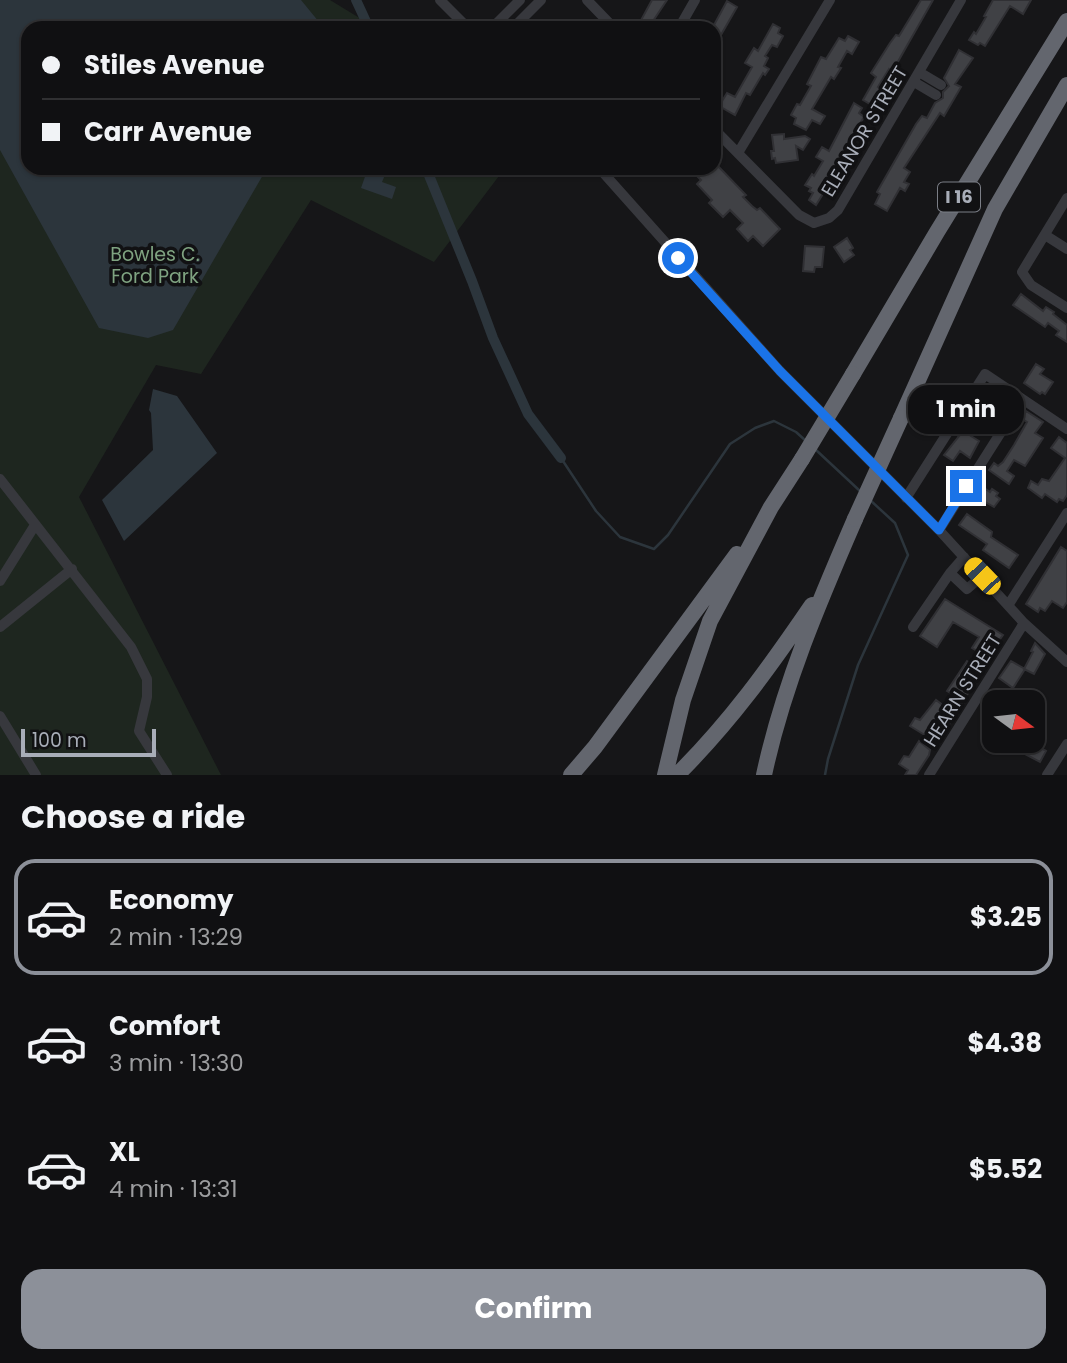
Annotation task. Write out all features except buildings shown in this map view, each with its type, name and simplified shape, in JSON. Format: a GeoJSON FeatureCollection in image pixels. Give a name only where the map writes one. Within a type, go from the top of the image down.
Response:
{"type":"FeatureCollection","features":[{"type":"Feature","properties":{"kind":"highway","name":"I 16"},"geometry":{"type":"LineString","coordinates":[[665,775],[683,701],[710,621],[771,507],[1067,21]]}},
{"type":"Feature","properties":{"kind":"highway","name":"I 16"},"geometry":{"type":"LineString","coordinates":[[764,775],[787,689],[855,519],[995,209],[1067,85]]}},
{"type":"Feature","properties":{"kind":"highway"},"geometry":{"type":"LineString","coordinates":[[571,775],[595,747],[771,507]]}},
{"type":"Feature","properties":{"kind":"highway"},"geometry":{"type":"LineString","coordinates":[[677,775],[696,757],[757,685],[829,580]]}},
{"type":"Feature","properties":{"kind":"street"},"geometry":{"type":"LineString","coordinates":[[440,0],[461,21]]}},
{"type":"Feature","properties":{"kind":"street"},"geometry":{"type":"LineString","coordinates":[[499,21],[520,0]]}},
{"type":"Feature","properties":{"kind":"street"},"geometry":{"type":"LineString","coordinates":[[520,21],[541,0]]}},
{"type":"Feature","properties":{"kind":"street"},"geometry":{"type":"LineString","coordinates":[[587,0],[607,21]]}},
{"type":"Feature","properties":{"kind":"street"},"geometry":{"type":"LineString","coordinates":[[683,21],[695,0]]}},
{"type":"Feature","properties":{"kind":"street"},"geometry":{"type":"LineString","coordinates":[[738,153],[830,0]]}},
{"type":"Feature","properties":{"kind":"street","name":"ELEANOR STREET"},"geometry":{"type":"LineString","coordinates":[[721,136],[799,215],[814,223],[829,218],[838,210],[961,0]]}},
{"type":"Feature","properties":{"kind":"street"},"geometry":{"type":"LineString","coordinates":[[917,77],[938,90]]}},
{"type":"Feature","properties":{"kind":"street"},"geometry":{"type":"LineString","coordinates":[[605,175],[780,371],[939,530],[1024,623],[1067,662]]}},
{"type":"Feature","properties":{"kind":"street"},"geometry":{"type":"LineString","coordinates":[[1067,198],[1022,271],[1031,285],[1067,308]]}},
{"type":"Feature","properties":{"kind":"street"},"geometry":{"type":"LineString","coordinates":[[1045,234],[1067,248]]}},
{"type":"Feature","properties":{"kind":"street"},"geometry":{"type":"LineString","coordinates":[[906,498],[985,374],[1067,429]]}},
{"type":"Feature","properties":{"kind":"street"},"geometry":{"type":"LineString","coordinates":[[939,530],[1022,399]]}},
{"type":"Feature","properties":{"kind":"street"},"geometry":{"type":"LineString","coordinates":[[0,480],[131,647],[147,679],[147,697],[138,724],[139,731],[167,775]]}},
{"type":"Feature","properties":{"kind":"street"},"geometry":{"type":"LineString","coordinates":[[1009,604],[1067,513]]}},
{"type":"Feature","properties":{"kind":"street"},"geometry":{"type":"LineString","coordinates":[[0,581],[35,525]]}},
{"type":"Feature","properties":{"kind":"street"},"geometry":{"type":"LineString","coordinates":[[913,627],[964,557]]}},
{"type":"Feature","properties":{"kind":"street"},"geometry":{"type":"LineString","coordinates":[[0,627],[72,569]]}},
{"type":"Feature","properties":{"kind":"street"},"geometry":{"type":"LineString","coordinates":[[950,573],[967,589],[982,576]]}},
{"type":"Feature","properties":{"kind":"street","name":"HEARN STREET"},"geometry":{"type":"LineString","coordinates":[[929,775],[1024,623]]}},
{"type":"Feature","properties":{"kind":"street"},"geometry":{"type":"LineString","coordinates":[[0,716],[36,775]]}},
{"type":"Feature","properties":{"kind":"street"},"geometry":{"type":"LineString","coordinates":[[1047,775],[1067,744]]}},
{"type":"Feature","properties":{"kind":"green space","name":"Bowles C. Ford Park"},"geometry":{"type":"Polygon","coordinates":[[[0,0],[330,0],[364,21],[21,21],[21,175],[500,175],[434,262],[311,200],[201,374],[156,365],[79,497],[221,775],[0,775],[0,0]]]}},
{"type":"Feature","properties":{"kind":"shaded area"},"geometry":{"type":"Polygon","coordinates":[[[0,0],[301,0],[318,21],[21,21],[21,175],[263,175],[173,330],[148,338],[99,328],[0,150],[0,0]]]}},
{"type":"Feature","properties":{"kind":"shaded area"},"geometry":{"type":"Polygon","coordinates":[[[366,175],[385,175],[382,182],[396,187],[392,199],[361,188],[366,175]]]}},
{"type":"Feature","properties":{"kind":"shaded area"},"geometry":{"type":"Polygon","coordinates":[[[153,389],[177,396],[217,453],[124,541],[102,500],[153,450],[149,410],[153,389]]]}},
{"type":"Feature","properties":{"kind":"waterway"},"geometry":{"type":"LineString","coordinates":[[356,0],[366,21]]}},
{"type":"Feature","properties":{"kind":"waterway"},"geometry":{"type":"LineString","coordinates":[[429,175],[493,338],[528,414],[561,458]]}},
{"type":"Feature","properties":{"kind":"waterway"},"geometry":{"type":"LineString","coordinates":[[561,458],[596,511],[620,537],[654,549],[668,535],[730,444],[755,428],[774,421],[796,432],[806,441]]}},
{"type":"Feature","properties":{"kind":"waterway"},"geometry":{"type":"LineString","coordinates":[[816,450],[860,491]]}},
{"type":"Feature","properties":{"kind":"waterway"},"geometry":{"type":"LineString","coordinates":[[825,775],[858,665],[908,555],[895,523],[870,500]]}},
{"type":"Feature","properties":{"kind":"route"},"geometry":{"type":"LineString","coordinates":[[678,258],[780,371],[939,530],[966,486]]}}]}
